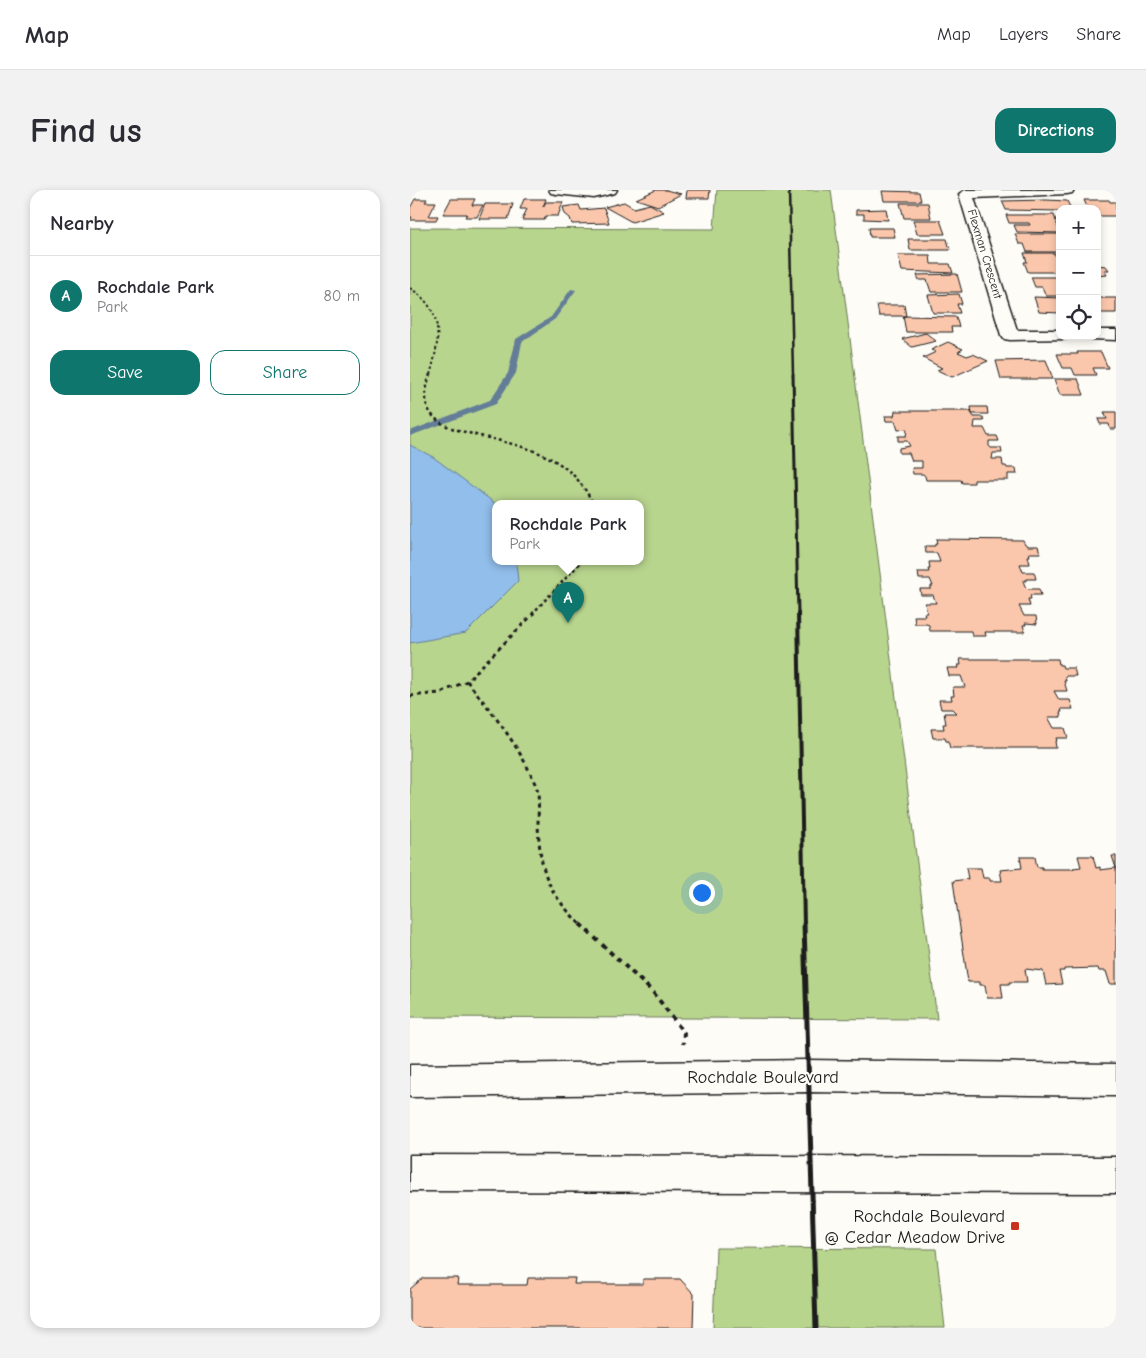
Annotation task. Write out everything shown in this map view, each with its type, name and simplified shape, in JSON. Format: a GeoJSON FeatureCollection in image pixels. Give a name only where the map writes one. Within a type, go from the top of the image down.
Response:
{"type":"FeatureCollection","features":[{"type":"Feature","properties":{"kind":"main road"},"geometry":{"type":"LineString","coordinates":[[556,190],[594,194],[610,190]]}},
{"type":"Feature","properties":{"kind":"main road","name":"Flexman Crescent"},"geometry":{"type":"LineString","coordinates":[[1056,335],[1010,335],[966,194],[1067,190]]}},
{"type":"Feature","properties":{"kind":"main road"},"geometry":{"type":"LineString","coordinates":[[1101,335],[1116,335]]}},
{"type":"Feature","properties":{"kind":"main road","name":"Rochdale Boulevard"},"geometry":{"type":"LineString","coordinates":[[410,1081],[807,1076],[1116,1080]]}},
{"type":"Feature","properties":{"kind":"main road"},"geometry":{"type":"LineString","coordinates":[[410,1173],[1116,1175]]}},
{"type":"Feature","properties":{"kind":"path"},"geometry":{"type":"LineString","coordinates":[[410,288],[423,298],[430,307],[438,326],[439,338],[429,365]]}},
{"type":"Feature","properties":{"kind":"path"},"geometry":{"type":"LineString","coordinates":[[422,400],[431,415],[445,425],[531,449],[555,461],[571,472],[585,487],[591,500]]}},
{"type":"Feature","properties":{"kind":"path"},"geometry":{"type":"LineString","coordinates":[[410,696],[433,696],[467,681],[578,565]]}},
{"type":"Feature","properties":{"kind":"path"},"geometry":{"type":"LineString","coordinates":[[467,681],[517,746],[538,788],[539,842],[543,871],[553,893],[566,910],[652,992],[684,1033],[683,1077]]}},
{"type":"Feature","properties":{"kind":"green space"},"geometry":{"type":"Polygon","coordinates":[[[717,190],[831,190],[937,1019],[410,1017],[410,228],[714,229],[717,190]]]}},
{"type":"Feature","properties":{"kind":"green space"},"geometry":{"type":"Polygon","coordinates":[[[716,1248],[936,1249],[945,1328],[713,1328],[716,1248]]]}},
{"type":"Feature","properties":{"kind":"water"},"geometry":{"type":"Polygon","coordinates":[[[410,445],[433,457],[492,501],[492,565],[516,565],[518,581],[466,633],[410,643],[410,445]]]}},
{"type":"Feature","properties":{"kind":"building"},"geometry":{"type":"Polygon","coordinates":[[[656,190],[666,190],[681,194],[658,206],[636,199],[656,190]]]}},
{"type":"Feature","properties":{"kind":"building"},"geometry":{"type":"Polygon","coordinates":[[[687,190],[710,190],[709,198],[686,198],[687,190]]]}},
{"type":"Feature","properties":{"kind":"building"},"geometry":{"type":"Polygon","coordinates":[[[882,191],[919,192],[921,201],[884,201],[882,191]]]}},
{"type":"Feature","properties":{"kind":"building"},"geometry":{"type":"Polygon","coordinates":[[[415,199],[427,199],[425,202],[436,202],[429,216],[438,216],[436,220],[410,220],[412,217],[410,217],[410,208],[415,199]]]}},
{"type":"Feature","properties":{"kind":"building"},"geometry":{"type":"Polygon","coordinates":[[[451,199],[475,199],[472,205],[483,205],[477,217],[465,217],[467,214],[443,214],[451,199]]]}},
{"type":"Feature","properties":{"kind":"building"},"geometry":{"type":"Polygon","coordinates":[[[524,199],[546,199],[543,207],[546,202],[563,202],[558,216],[546,216],[544,220],[522,220],[527,209],[520,209],[524,199]]]}},
{"type":"Feature","properties":{"kind":"building"},"geometry":{"type":"Polygon","coordinates":[[[1084,200],[1109,200],[1110,202],[1116,202],[1116,216],[1101,216],[1101,205],[1086,205],[1084,200]]]}},
{"type":"Feature","properties":{"kind":"building"},"geometry":{"type":"Polygon","coordinates":[[[1002,201],[1067,201],[1069,205],[1056,205],[1056,211],[1006,210],[1002,201]]]}},
{"type":"Feature","properties":{"kind":"building"},"geometry":{"type":"Polygon","coordinates":[[[624,202],[634,208],[650,204],[664,212],[632,222],[605,207],[624,202]]]}},
{"type":"Feature","properties":{"kind":"building"},"geometry":{"type":"Polygon","coordinates":[[[900,203],[928,203],[931,218],[904,218],[900,203]]]}},
{"type":"Feature","properties":{"kind":"building"},"geometry":{"type":"Polygon","coordinates":[[[485,204],[513,204],[508,219],[479,219],[485,204]]]}},
{"type":"Feature","properties":{"kind":"building"},"geometry":{"type":"Polygon","coordinates":[[[579,205],[581,210],[604,208],[609,223],[572,224],[570,218],[565,214],[563,207],[579,205]]]}},
{"type":"Feature","properties":{"kind":"building"},"geometry":{"type":"Polygon","coordinates":[[[886,209],[888,220],[864,219],[864,214],[856,214],[856,210],[886,209]]]}},
{"type":"Feature","properties":{"kind":"building"},"geometry":{"type":"Polygon","coordinates":[[[1006,215],[1054,215],[1056,233],[1017,232],[1014,225],[1030,225],[1029,223],[1009,223],[1006,215]]]}},
{"type":"Feature","properties":{"kind":"building"},"geometry":{"type":"Polygon","coordinates":[[[913,220],[940,220],[945,234],[917,234],[913,220]]]}},
{"type":"Feature","properties":{"kind":"building"},"geometry":{"type":"Polygon","coordinates":[[[869,228],[893,228],[895,237],[870,237],[869,228]]]}},
{"type":"Feature","properties":{"kind":"building"},"geometry":{"type":"Polygon","coordinates":[[[1015,234],[1056,234],[1056,252],[1027,252],[1024,244],[1019,244],[1015,234]]]}},
{"type":"Feature","properties":{"kind":"building"},"geometry":{"type":"Polygon","coordinates":[[[908,239],[947,239],[950,250],[910,250],[908,239]]]}},
{"type":"Feature","properties":{"kind":"building"},"geometry":{"type":"Polygon","coordinates":[[[1024,253],[1054,253],[1056,257],[1056,272],[1028,272],[1024,262],[1027,262],[1024,253]]]}},
{"type":"Feature","properties":{"kind":"building"},"geometry":{"type":"Polygon","coordinates":[[[898,255],[930,255],[931,264],[950,264],[953,273],[902,271],[898,255]]]}},
{"type":"Feature","properties":{"kind":"building"},"geometry":{"type":"Polygon","coordinates":[[[1101,265],[1106,266],[1109,270],[1104,270],[1107,275],[1101,276],[1101,265]]]}},
{"type":"Feature","properties":{"kind":"building"},"geometry":{"type":"Polygon","coordinates":[[[957,274],[962,292],[931,292],[927,280],[919,280],[917,275],[957,274]]]}},
{"type":"Feature","properties":{"kind":"building"},"geometry":{"type":"Polygon","coordinates":[[[1031,277],[1056,277],[1056,296],[1046,296],[1042,287],[1035,287],[1031,277]]]}},
{"type":"Feature","properties":{"kind":"building"},"geometry":{"type":"Polygon","coordinates":[[[959,294],[962,304],[957,304],[960,313],[933,313],[928,295],[959,294]]]}},
{"type":"Feature","properties":{"kind":"building"},"geometry":{"type":"Polygon","coordinates":[[[1034,297],[1056,298],[1056,313],[1039,312],[1034,297]]]}},
{"type":"Feature","properties":{"kind":"building"},"geometry":{"type":"Polygon","coordinates":[[[1101,298],[1116,298],[1116,313],[1101,313],[1101,298]]]}},
{"type":"Feature","properties":{"kind":"building"},"geometry":{"type":"Polygon","coordinates":[[[877,305],[904,305],[906,316],[879,316],[877,305]]]}},
{"type":"Feature","properties":{"kind":"building"},"geometry":{"type":"Polygon","coordinates":[[[903,316],[956,317],[959,327],[951,327],[952,332],[906,332],[903,316]]]}},
{"type":"Feature","properties":{"kind":"building"},"geometry":{"type":"Polygon","coordinates":[[[926,333],[936,341],[912,347],[902,339],[926,333]]]}},
{"type":"Feature","properties":{"kind":"building"},"geometry":{"type":"Polygon","coordinates":[[[948,342],[963,349],[958,352],[967,356],[973,354],[988,361],[952,377],[937,370],[942,368],[923,358],[936,352],[931,350],[948,342]]]}},
{"type":"Feature","properties":{"kind":"building"},"geometry":{"type":"Polygon","coordinates":[[[1077,352],[1101,352],[1108,368],[1093,368],[1096,375],[1075,375],[1072,368],[1063,368],[1057,354],[1078,354],[1077,352]]]}},
{"type":"Feature","properties":{"kind":"building"},"geometry":{"type":"Polygon","coordinates":[[[1046,360],[1053,379],[1001,379],[996,361],[1046,360]]]}},
{"type":"Feature","properties":{"kind":"building"},"geometry":{"type":"Polygon","coordinates":[[[1054,379],[1078,379],[1084,395],[1060,395],[1054,379]]]}},
{"type":"Feature","properties":{"kind":"building"},"geometry":{"type":"Polygon","coordinates":[[[971,407],[987,407],[988,414],[972,414],[971,407]]]}},
{"type":"Feature","properties":{"kind":"building"},"geometry":{"type":"Polygon","coordinates":[[[895,411],[970,411],[974,417],[983,417],[984,421],[975,421],[974,428],[984,428],[988,436],[997,436],[999,441],[989,441],[989,446],[991,448],[1001,448],[1002,453],[993,453],[992,459],[1002,459],[1003,466],[1016,468],[1017,474],[1008,474],[1008,480],[974,480],[974,483],[962,483],[961,480],[926,480],[923,474],[913,474],[912,468],[922,468],[922,461],[912,461],[909,453],[899,453],[899,448],[910,446],[907,441],[898,441],[898,436],[906,436],[907,429],[898,430],[895,421],[886,421],[885,416],[894,416],[895,411]]]}},
{"type":"Feature","properties":{"kind":"building"},"geometry":{"type":"Polygon","coordinates":[[[1104,412],[1116,412],[1116,429],[1110,429],[1109,424],[1100,424],[1098,419],[1107,419],[1104,412]]]}},
{"type":"Feature","properties":{"kind":"building"},"geometry":{"type":"Polygon","coordinates":[[[936,539],[1023,540],[1028,546],[1038,546],[1040,553],[1029,553],[1030,564],[1020,564],[1023,572],[1034,572],[1036,579],[1026,579],[1026,581],[1023,581],[1025,586],[1028,589],[1039,589],[1041,595],[1030,595],[1031,599],[1028,599],[1030,606],[1019,606],[1024,616],[1036,616],[1037,624],[1025,623],[1026,625],[1023,625],[1025,632],[985,632],[986,636],[972,636],[971,631],[930,631],[929,625],[915,624],[914,616],[925,616],[924,613],[927,613],[925,603],[936,603],[933,595],[921,595],[920,589],[931,589],[931,586],[933,586],[930,579],[919,579],[918,572],[929,572],[929,562],[940,562],[937,553],[926,553],[925,546],[935,546],[937,544],[936,539]]]}},
{"type":"Feature","properties":{"kind":"building"},"geometry":{"type":"Polygon","coordinates":[[[960,659],[1058,659],[1059,665],[1062,665],[1063,668],[1074,668],[1076,676],[1065,676],[1066,681],[1064,681],[1067,691],[1054,691],[1059,700],[1070,700],[1073,709],[1061,709],[1061,717],[1048,717],[1054,728],[1065,728],[1068,738],[1056,738],[1056,748],[950,748],[945,738],[933,738],[931,729],[944,729],[943,724],[946,724],[944,713],[957,713],[953,709],[941,709],[939,700],[952,700],[951,696],[954,696],[953,687],[965,687],[961,676],[949,676],[947,668],[959,668],[958,665],[961,665],[960,659]]]}},
{"type":"Feature","properties":{"kind":"building"},"geometry":{"type":"Polygon","coordinates":[[[1078,856],[1093,856],[1096,868],[1100,867],[1100,870],[1116,868],[1116,984],[1110,984],[1106,971],[1099,971],[1098,968],[1064,969],[1064,971],[1059,971],[1062,984],[1046,985],[1043,971],[1025,969],[1027,982],[1001,984],[1003,998],[987,998],[985,985],[980,985],[980,982],[968,982],[953,881],[968,879],[966,868],[981,868],[983,878],[990,878],[990,881],[1002,881],[1000,870],[1022,868],[1020,857],[1035,857],[1037,867],[1042,867],[1042,869],[1074,869],[1081,867],[1078,856]]]}},
{"type":"Feature","properties":{"kind":"building"},"geometry":{"type":"Polygon","coordinates":[[[1112,856],[1116,856],[1116,868],[1112,856]]]}},
{"type":"Feature","properties":{"kind":"building"},"geometry":{"type":"Polygon","coordinates":[[[423,1278],[458,1278],[457,1285],[527,1285],[528,1278],[575,1278],[574,1284],[643,1284],[643,1279],[680,1279],[694,1294],[693,1328],[410,1328],[410,1289],[423,1278]]]}},
{"type":"Feature","properties":{"kind":"waterway"},"geometry":{"type":"LineString","coordinates":[[410,434],[493,402],[512,373],[519,341],[553,318],[573,290]]}},
{"type":"Feature","properties":{"kind":"railway"},"geometry":{"type":"LineString","coordinates":[[789,190],[793,375]]}},
{"type":"Feature","properties":{"kind":"railway"},"geometry":{"type":"LineString","coordinates":[[793,374],[798,614]]}},
{"type":"Feature","properties":{"kind":"railway"},"geometry":{"type":"LineString","coordinates":[[798,613],[804,925]]}},
{"type":"Feature","properties":{"kind":"railway"},"geometry":{"type":"LineString","coordinates":[[804,924],[816,1328]]}},
{"type":"Feature","properties":{"kind":"place","name":"Rochdale Park"},"geometry":{"type":"Point","coordinates":[568,623]}},
{"type":"Feature","properties":{"kind":"place","name":"Rochdale Boulevard @ Cedar Meadow Drive"},"geometry":{"type":"Point","coordinates":[1015,1226]}}]}
